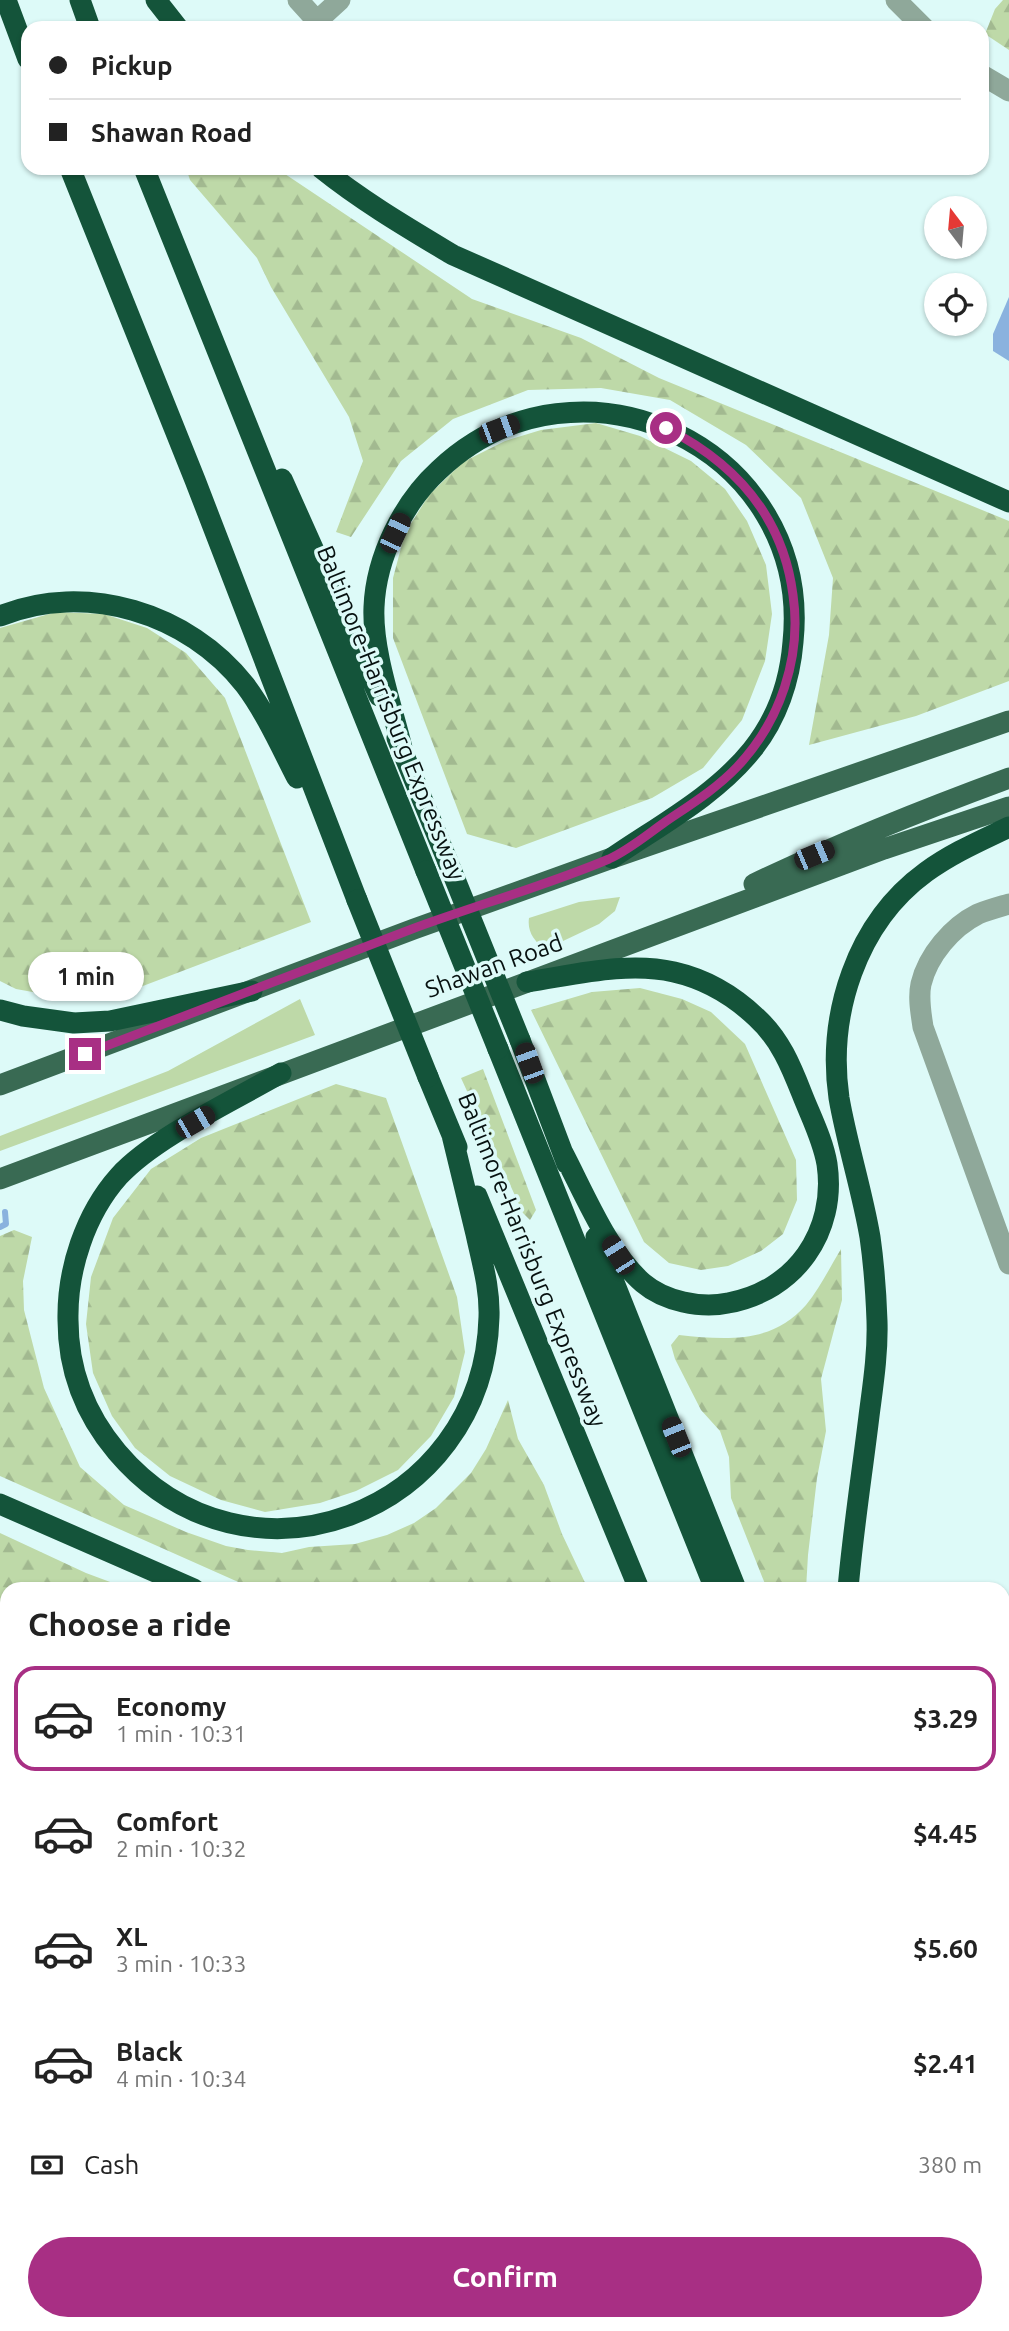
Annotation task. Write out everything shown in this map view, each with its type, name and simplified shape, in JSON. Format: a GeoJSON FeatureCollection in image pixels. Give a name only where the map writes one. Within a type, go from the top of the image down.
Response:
{"type":"FeatureCollection","features":[{"type":"Feature","properties":{"kind":"highway"},"geometry":{"type":"LineString","coordinates":[[6,0],[21,40]]}},
{"type":"Feature","properties":{"kind":"highway"},"geometry":{"type":"LineString","coordinates":[[80,0],[88,21]]}},
{"type":"Feature","properties":{"kind":"highway"},"geometry":{"type":"LineString","coordinates":[[156,0],[172,21]]}},
{"type":"Feature","properties":{"kind":"highway","name":"Baltimore-Harrisburg Expressway"},"geometry":{"type":"LineString","coordinates":[[73,175],[195,480],[342,863],[636,1582]]}},
{"type":"Feature","properties":{"kind":"highway","name":"Baltimore-Harrisburg Expressway"},"geometry":{"type":"LineString","coordinates":[[147,175],[712,1582]]}},
{"type":"Feature","properties":{"kind":"highway"},"geometry":{"type":"LineString","coordinates":[[329,175],[396,221],[453,255],[1009,502]]}},
{"type":"Feature","properties":{"kind":"highway"},"geometry":{"type":"LineString","coordinates":[[198,304],[303,521],[402,748],[733,1582]]}},
{"type":"Feature","properties":{"kind":"highway"},"geometry":{"type":"LineString","coordinates":[[402,748],[376,645],[374,608],[377,578],[389,546],[415,496],[433,476],[455,455],[499,429],[524,419],[555,413],[598,412],[641,419],[692,441],[716,457],[755,498],[784,551],[795,606],[791,666],[771,721],[736,768],[704,796],[612,858]]}},
{"type":"Feature","properties":{"kind":"highway"},"geometry":{"type":"LineString","coordinates":[[0,616],[37,605],[96,603],[149,615],[181,630],[228,665],[256,701],[342,863]]}},
{"type":"Feature","properties":{"kind":"highway"},"geometry":{"type":"LineString","coordinates":[[849,1582],[874,1373],[877,1325],[870,1238],[839,1098],[836,1062],[838,1025],[845,990],[858,956],[874,926],[895,898],[924,873],[956,852],[1009,827]]}},
{"type":"Feature","properties":{"kind":"highway"},"geometry":{"type":"LineString","coordinates":[[527,982],[623,969],[646,969],[674,972],[698,979],[739,1002],[759,1019],[787,1056],[822,1143],[827,1164],[827,1208],[820,1231],[808,1252],[790,1273],[767,1290],[747,1300],[720,1305],[693,1304],[645,1286],[627,1268],[610,1242],[563,1153]]}},
{"type":"Feature","properties":{"kind":"highway"},"geometry":{"type":"LineString","coordinates":[[0,1010],[74,1023],[110,1021],[252,991]]}},
{"type":"Feature","properties":{"kind":"highway"},"geometry":{"type":"LineString","coordinates":[[281,1073],[174,1134],[144,1154],[120,1176],[104,1196],[89,1223],[71,1277],[67,1305],[71,1362],[91,1416],[128,1465],[153,1487],[202,1514],[230,1523],[260,1528],[310,1526],[337,1520],[364,1510],[410,1482],[451,1439],[468,1408],[481,1375],[488,1343],[489,1315],[488,1288],[452,1135]]}},
{"type":"Feature","properties":{"kind":"highway"},"geometry":{"type":"LineString","coordinates":[[0,1503],[178,1582]]}},
{"type":"Feature","properties":{"kind":"main road"},"geometry":{"type":"LineString","coordinates":[[0,1085],[414,929],[1009,720]]}},
{"type":"Feature","properties":{"kind":"main road"},"geometry":{"type":"LineString","coordinates":[[642,939],[814,855],[1009,778]]}},
{"type":"Feature","properties":{"kind":"main road","name":"Shawan Road"},"geometry":{"type":"LineString","coordinates":[[0,1179],[884,849],[1009,807]]}},
{"type":"Feature","properties":{"kind":"street"},"geometry":{"type":"LineString","coordinates":[[298,0],[317,21],[340,0]]}},
{"type":"Feature","properties":{"kind":"street"},"geometry":{"type":"LineString","coordinates":[[896,0],[917,21]]}},
{"type":"Feature","properties":{"kind":"street"},"geometry":{"type":"LineString","coordinates":[[989,79],[1009,91]]}},
{"type":"Feature","properties":{"kind":"street"},"geometry":{"type":"LineString","coordinates":[[1009,904],[978,915],[954,930],[942,944],[926,974],[922,983],[920,1005],[923,1027],[1009,1264]]}},
{"type":"Feature","properties":{"kind":"green space"},"geometry":{"type":"Polygon","coordinates":[[[1003,0],[1009,0],[1009,50],[989,37],[989,24],[995,9],[1003,0]]]}},
{"type":"Feature","properties":{"kind":"green space"},"geometry":{"type":"Polygon","coordinates":[[[188,175],[286,175],[472,299],[581,338],[659,378],[1009,521],[1009,681],[916,716],[809,745],[829,635],[833,578],[801,498],[746,445],[670,400],[601,388],[528,390],[453,419],[401,461],[351,537],[336,532],[363,461],[349,417],[271,287],[257,258],[188,175]]]}},
{"type":"Feature","properties":{"kind":"green space"},"geometry":{"type":"Polygon","coordinates":[[[596,423],[640,436],[691,461],[725,489],[747,521],[766,565],[772,614],[765,661],[742,720],[703,768],[652,798],[516,848],[467,834],[393,638],[393,578],[405,533],[429,495],[463,462],[505,441],[541,430],[596,423]]]}},
{"type":"Feature","properties":{"kind":"green space"},"geometry":{"type":"Polygon","coordinates":[[[56,612],[104,614],[147,628],[186,653],[225,698],[311,922],[135,989],[77,1000],[16,989],[0,981],[0,628],[56,612]]]}},
{"type":"Feature","properties":{"kind":"green space"},"geometry":{"type":"Polygon","coordinates":[[[620,897],[615,911],[599,924],[544,950],[530,932],[529,918],[579,902],[620,897]]]}},
{"type":"Feature","properties":{"kind":"green space"},"geometry":{"type":"Polygon","coordinates":[[[640,988],[682,999],[711,1012],[745,1044],[796,1160],[797,1200],[783,1234],[761,1251],[728,1266],[701,1270],[669,1263],[644,1242],[531,1010],[592,992],[640,988]]]}},
{"type":"Feature","properties":{"kind":"green space"},"geometry":{"type":"Polygon","coordinates":[[[300,999],[315,1035],[0,1151],[0,1136],[168,1071],[300,999]]]}},
{"type":"Feature","properties":{"kind":"green space"},"geometry":{"type":"Polygon","coordinates":[[[483,1069],[536,1210],[530,1220],[523,1213],[461,1078],[483,1069]]]}},
{"type":"Feature","properties":{"kind":"green space"},"geometry":{"type":"Polygon","coordinates":[[[336,1084],[386,1098],[457,1297],[465,1352],[454,1397],[431,1436],[398,1470],[356,1491],[320,1503],[265,1512],[221,1500],[170,1476],[135,1448],[112,1416],[93,1373],[86,1324],[91,1277],[113,1218],[151,1169],[201,1138],[336,1084]]]}},
{"type":"Feature","properties":{"kind":"green space"},"geometry":{"type":"Polygon","coordinates":[[[14,1230],[32,1237],[23,1281],[24,1310],[44,1388],[80,1467],[124,1505],[186,1532],[226,1546],[248,1550],[282,1553],[309,1547],[355,1544],[387,1535],[414,1523],[436,1508],[471,1473],[486,1449],[508,1400],[518,1439],[544,1485],[562,1534],[585,1582],[238,1582],[0,1476],[0,1236],[14,1230]]]}},
{"type":"Feature","properties":{"kind":"green space"},"geometry":{"type":"Polygon","coordinates":[[[841,1249],[842,1300],[821,1379],[826,1431],[817,1478],[806,1582],[764,1582],[731,1498],[729,1457],[720,1431],[701,1410],[675,1359],[671,1345],[679,1335],[731,1338],[763,1333],[778,1327],[793,1318],[806,1305],[841,1249]]]}},
{"type":"Feature","properties":{"kind":"green space"},"geometry":{"type":"Polygon","coordinates":[[[0,1533],[110,1582],[0,1582],[0,1533]]]}},
{"type":"Feature","properties":{"kind":"water"},"geometry":{"type":"Polygon","coordinates":[[[1009,297],[1009,361],[993,351],[993,334],[1009,297]]]}},
{"type":"Feature","properties":{"kind":"waterway"},"geometry":{"type":"LineString","coordinates":[[0,1227],[6,1224],[5,1212]]}},
{"type":"Feature","properties":{"kind":"route"},"geometry":{"type":"LineString","coordinates":[[85,1054],[414,929],[612,858],[704,796],[736,768],[771,721],[791,666],[795,606],[791,579],[784,551],[755,498],[716,457],[666,428]]}}]}
